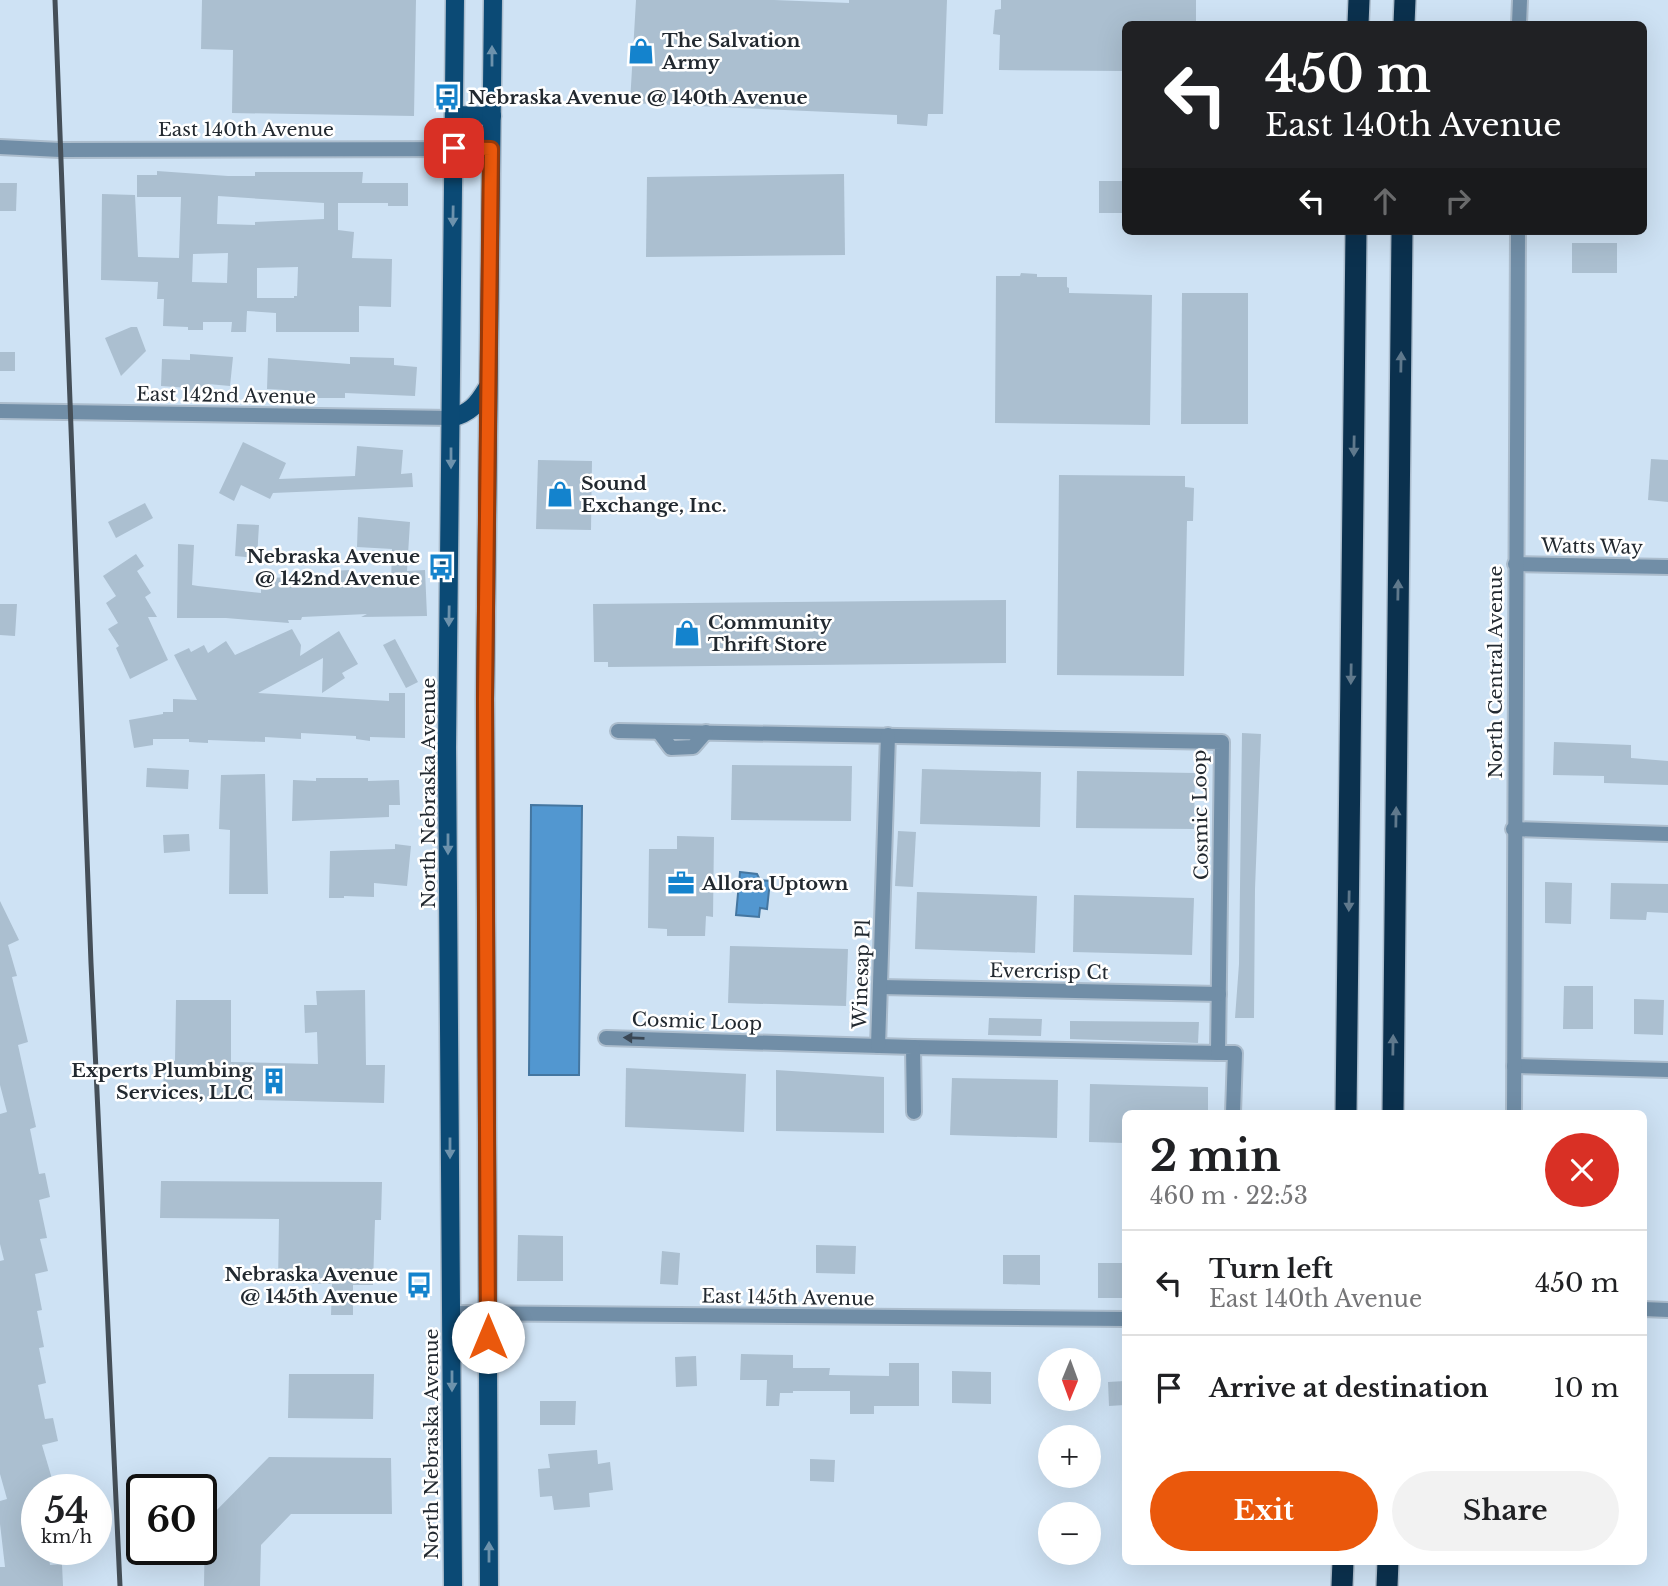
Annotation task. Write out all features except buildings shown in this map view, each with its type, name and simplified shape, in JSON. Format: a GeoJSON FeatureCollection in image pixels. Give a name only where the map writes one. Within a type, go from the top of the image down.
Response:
{"type":"FeatureCollection","features":[{"type":"Feature","properties":{"kind":"highway"},"geometry":{"type":"LineString","coordinates":[[1359,0],[1359,21]]}},
{"type":"Feature","properties":{"kind":"highway"},"geometry":{"type":"LineString","coordinates":[[1404,21],[1405,0]]}},
{"type":"Feature","properties":{"kind":"highway"},"geometry":{"type":"LineString","coordinates":[[1346,1110],[1356,235]]}},
{"type":"Feature","properties":{"kind":"highway"},"geometry":{"type":"LineString","coordinates":[[1392,1110],[1402,235]]}},
{"type":"Feature","properties":{"kind":"highway"},"geometry":{"type":"LineString","coordinates":[[1342,1586],[1343,1565]]}},
{"type":"Feature","properties":{"kind":"highway"},"geometry":{"type":"LineString","coordinates":[[1387,1586],[1388,1565]]}},
{"type":"Feature","properties":{"kind":"main road","name":"North Nebraska Avenue"},"geometry":{"type":"LineString","coordinates":[[453,1586],[447,748],[455,0]]}},
{"type":"Feature","properties":{"kind":"main road"},"geometry":{"type":"LineString","coordinates":[[489,1586],[485,699],[493,0]]}},
{"type":"Feature","properties":{"kind":"main road"},"geometry":{"type":"LineString","coordinates":[[454,115],[492,116]]}},
{"type":"Feature","properties":{"kind":"main road"},"geometry":{"type":"LineString","coordinates":[[451,418],[463,415],[477,406],[488,388]]}},
{"type":"Feature","properties":{"kind":"street"},"geometry":{"type":"LineString","coordinates":[[1519,21],[1520,0]]}},
{"type":"Feature","properties":{"kind":"street","name":"East 140th Avenue"},"geometry":{"type":"LineString","coordinates":[[0,147],[60,150],[491,149]]}},
{"type":"Feature","properties":{"kind":"street","name":"North Central Avenue"},"geometry":{"type":"LineString","coordinates":[[1514,1110],[1513,829],[1518,235]]}},
{"type":"Feature","properties":{"kind":"street","name":"East 142nd Avenue"},"geometry":{"type":"LineString","coordinates":[[0,411],[451,418]]}},
{"type":"Feature","properties":{"kind":"street","name":"Watts Way"},"geometry":{"type":"LineString","coordinates":[[1516,564],[1668,567]]}},
{"type":"Feature","properties":{"kind":"street","name":"Cosmic Loop"},"geometry":{"type":"LineString","coordinates":[[606,1038],[1218,1053],[1223,742],[706,732],[693,747],[671,748],[659,732],[618,731]]}},
{"type":"Feature","properties":{"kind":"street","name":"Winesap Pl"},"geometry":{"type":"LineString","coordinates":[[877,1046],[888,735]]}},
{"type":"Feature","properties":{"kind":"street"},"geometry":{"type":"LineString","coordinates":[[1513,829],[1668,834]]}},
{"type":"Feature","properties":{"kind":"street","name":"Evercrisp Ct"},"geometry":{"type":"LineString","coordinates":[[880,987],[1219,994]]}},
{"type":"Feature","properties":{"kind":"street"},"geometry":{"type":"LineString","coordinates":[[913,1047],[914,1112]]}},
{"type":"Feature","properties":{"kind":"street"},"geometry":{"type":"LineString","coordinates":[[1218,1053],[1235,1053],[1233,1110]]}},
{"type":"Feature","properties":{"kind":"street"},"geometry":{"type":"LineString","coordinates":[[1514,1066],[1668,1070]]}},
{"type":"Feature","properties":{"kind":"street"},"geometry":{"type":"LineString","coordinates":[[1647,1309],[1668,1310]]}},
{"type":"Feature","properties":{"kind":"street","name":"East 145th Avenue"},"geometry":{"type":"LineString","coordinates":[[451,1313],[1122,1319]]}},
{"type":"Feature","properties":{"kind":"water"},"geometry":{"type":"Polygon","coordinates":[[[531,805],[582,806],[579,1075],[529,1075],[531,805]]]}},
{"type":"Feature","properties":{"kind":"water"},"geometry":{"type":"Polygon","coordinates":[[[740,872],[757,874],[760,880],[770,881],[767,909],[760,908],[759,917],[736,915],[740,872]]]}},
{"type":"Feature","properties":{"kind":"railway"},"geometry":{"type":"LineString","coordinates":[[55,0],[91,963],[120,1586]]}},
{"type":"Feature","properties":{"kind":"place","name":"The Salvation Army"},"geometry":{"type":"Point","coordinates":[641,51]}},
{"type":"Feature","properties":{"kind":"place","name":"Nebraska Avenue @ 140th Avenue"},"geometry":{"type":"Point","coordinates":[447,97]}},
{"type":"Feature","properties":{"kind":"place","name":"Sound Exchange, Inc."},"geometry":{"type":"Point","coordinates":[560,494]}},
{"type":"Feature","properties":{"kind":"place","name":"Nebraska Avenue @ 142nd Avenue"},"geometry":{"type":"Point","coordinates":[441,567]}},
{"type":"Feature","properties":{"kind":"place","name":"Community Thrift Store"},"geometry":{"type":"Point","coordinates":[687,633]}},
{"type":"Feature","properties":{"kind":"place","name":"Allora Uptown"},"geometry":{"type":"Point","coordinates":[681,883]}},
{"type":"Feature","properties":{"kind":"place","name":"Experts Plumbing Services, LLC"},"geometry":{"type":"Point","coordinates":[274,1081]}},
{"type":"Feature","properties":{"kind":"place","name":"Nebraska Avenue @ 145th Avenue"},"geometry":{"type":"Point","coordinates":[419,1285]}},
{"type":"Feature","properties":{"kind":"route"},"geometry":{"type":"LineString","coordinates":[[454,148],[491,149],[485,699],[488,1337]]}}]}
